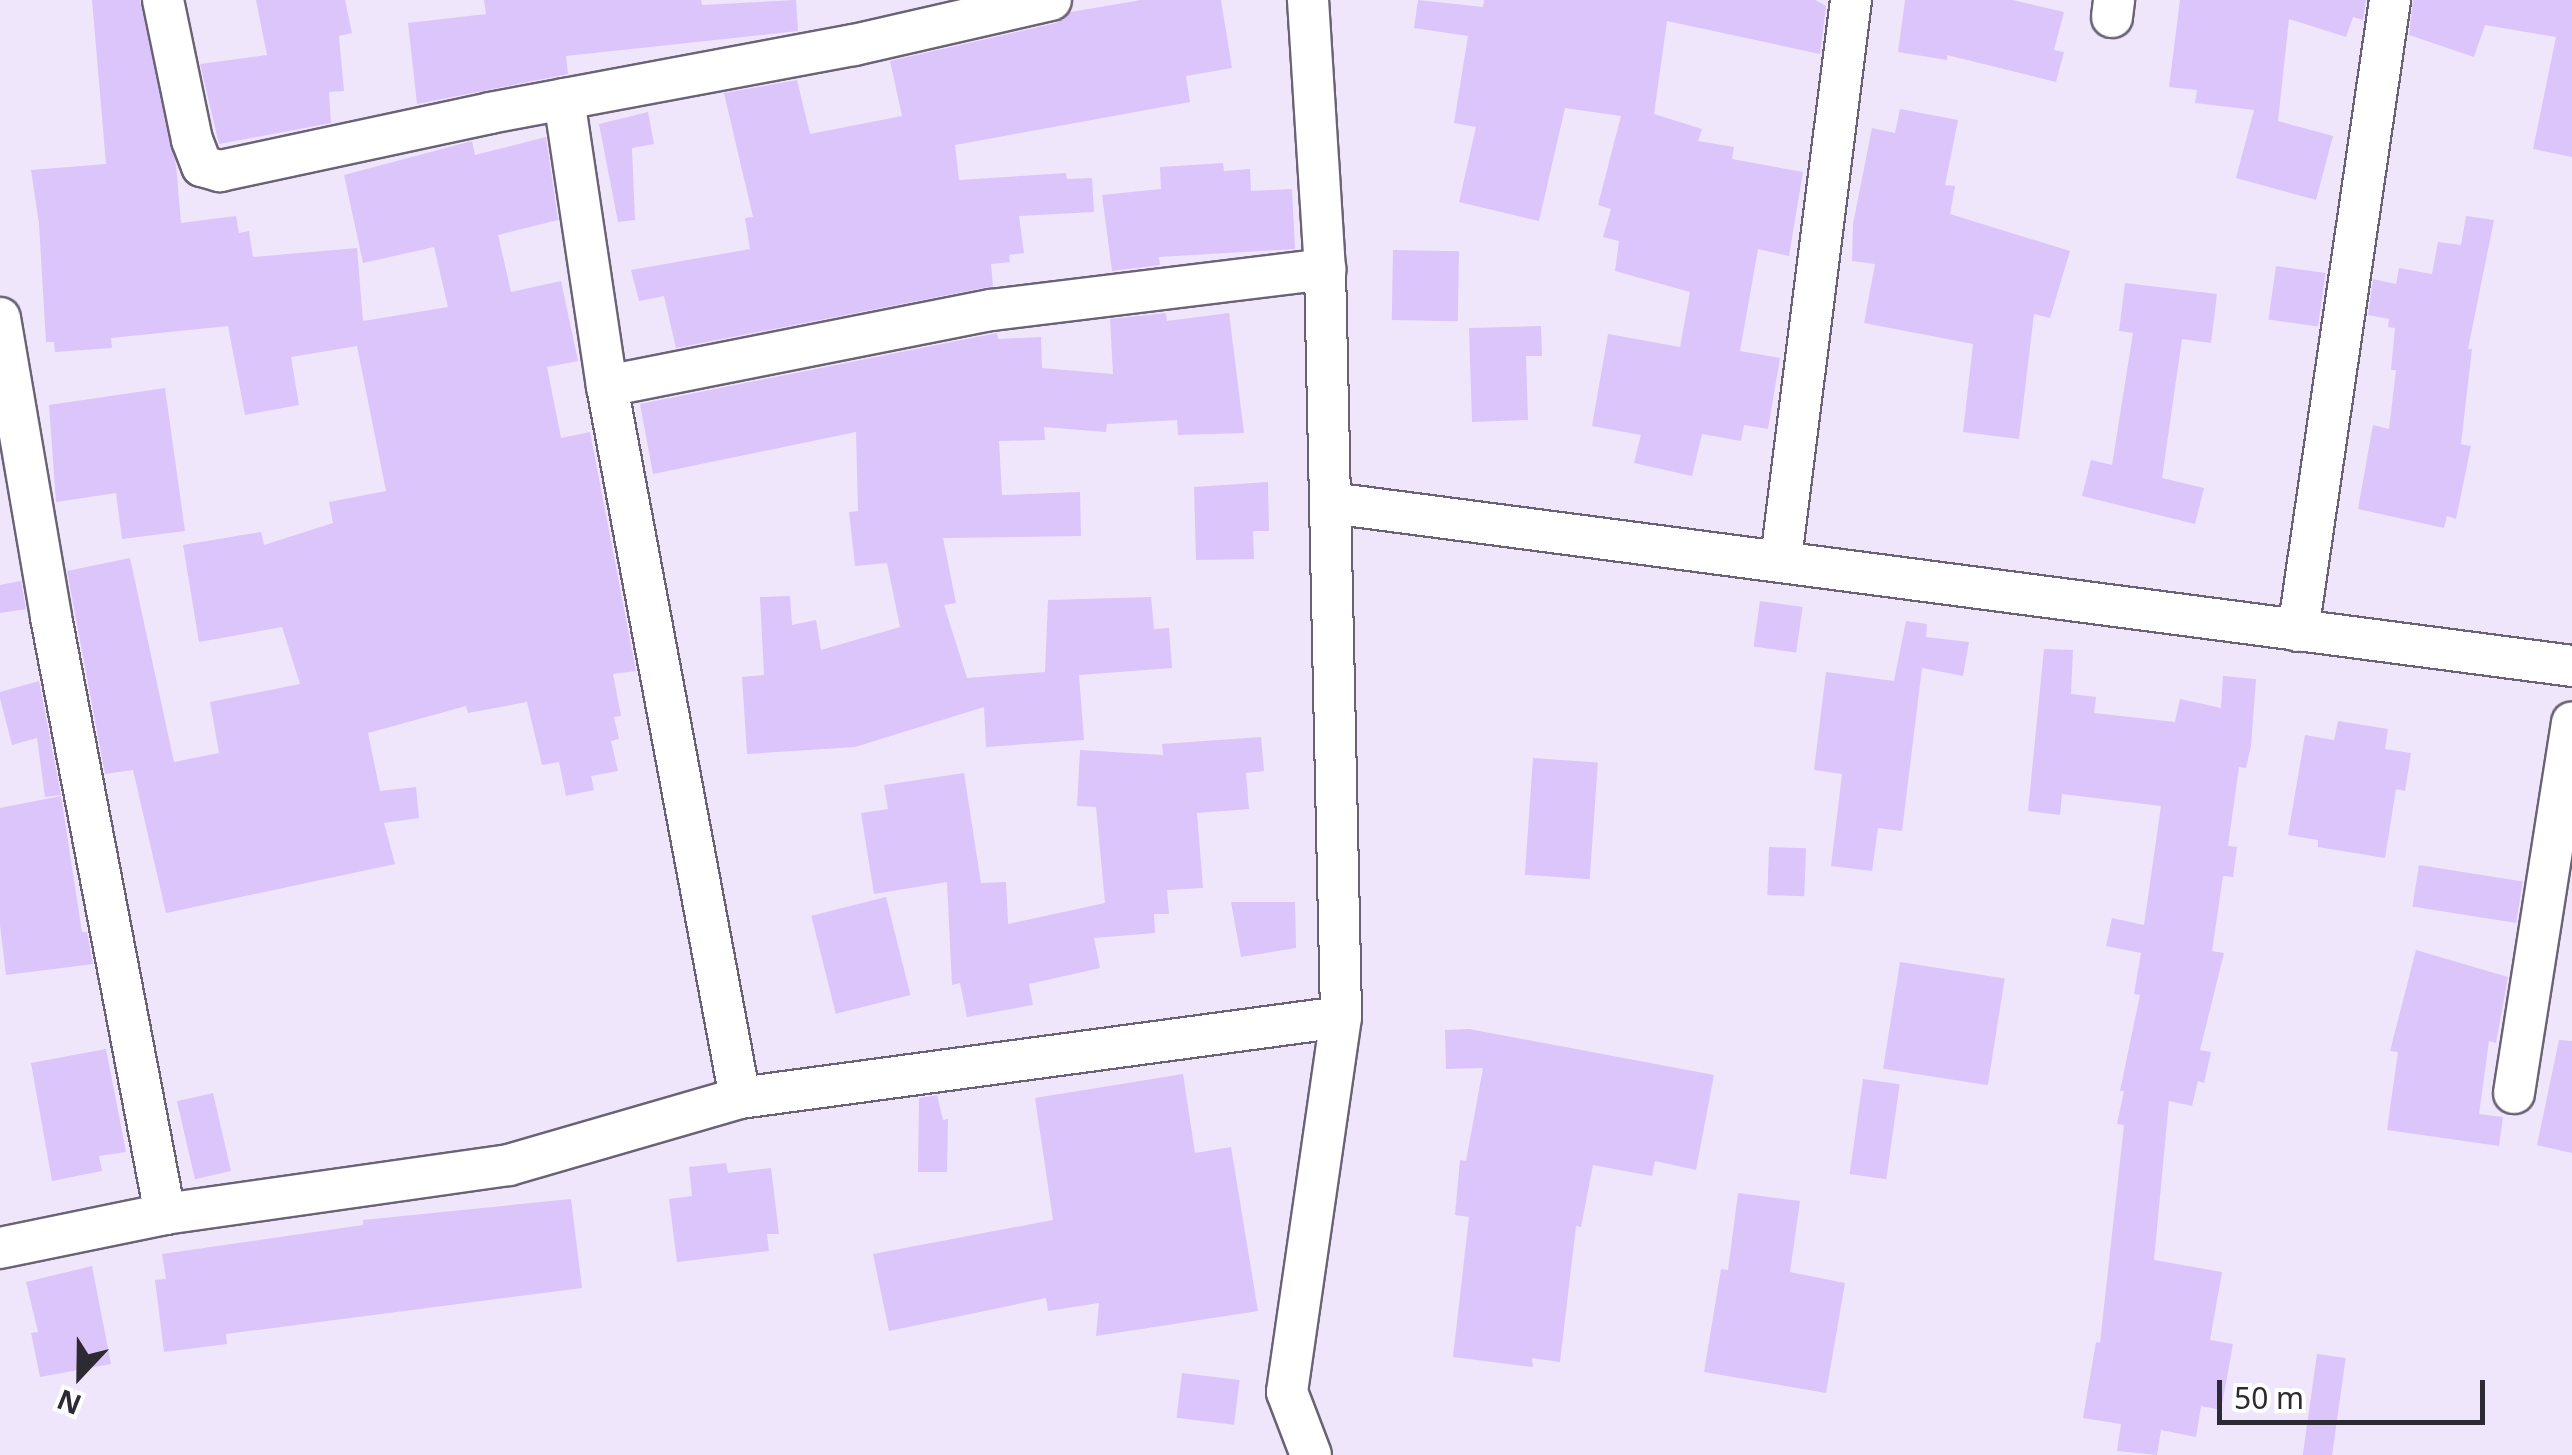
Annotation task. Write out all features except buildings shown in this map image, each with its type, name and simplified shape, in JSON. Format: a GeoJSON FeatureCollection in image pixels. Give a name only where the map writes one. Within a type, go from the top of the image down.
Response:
{"type":"FeatureCollection","features":[{"type":"Feature","properties":{"kind":"street"},"geometry":{"type":"LineString","coordinates":[[163,0],[192,140],[202,166],[220,171],[564,99],[854,44],[1051,0]]}},
{"type":"Feature","properties":{"kind":"street"},"geometry":{"type":"LineString","coordinates":[[1308,0],[1325,269],[1340,1017],[1287,1392],[1311,1455]]}},
{"type":"Feature","properties":{"kind":"street"},"geometry":{"type":"LineString","coordinates":[[1781,559],[1851,0]]}},
{"type":"Feature","properties":{"kind":"street"},"geometry":{"type":"LineString","coordinates":[[2298,631],[2390,0]]}},
{"type":"Feature","properties":{"kind":"street"},"geometry":{"type":"LineString","coordinates":[[564,99],[607,386],[740,1098]]}},
{"type":"Feature","properties":{"kind":"street"},"geometry":{"type":"LineString","coordinates":[[607,386],[992,310],[1325,269]]}},
{"type":"Feature","properties":{"kind":"street"},"geometry":{"type":"LineString","coordinates":[[0,318],[51,617],[166,1214]]}},
{"type":"Feature","properties":{"kind":"street"},"geometry":{"type":"LineString","coordinates":[[1331,503],[1781,559],[2572,666]]}},
{"type":"Feature","properties":{"kind":"street"},"geometry":{"type":"LineString","coordinates":[[2514,1092],[2572,722]]}},
{"type":"Feature","properties":{"kind":"street"},"geometry":{"type":"LineString","coordinates":[[0,1248],[166,1214],[509,1165],[740,1098],[1340,1017]]}}]}
